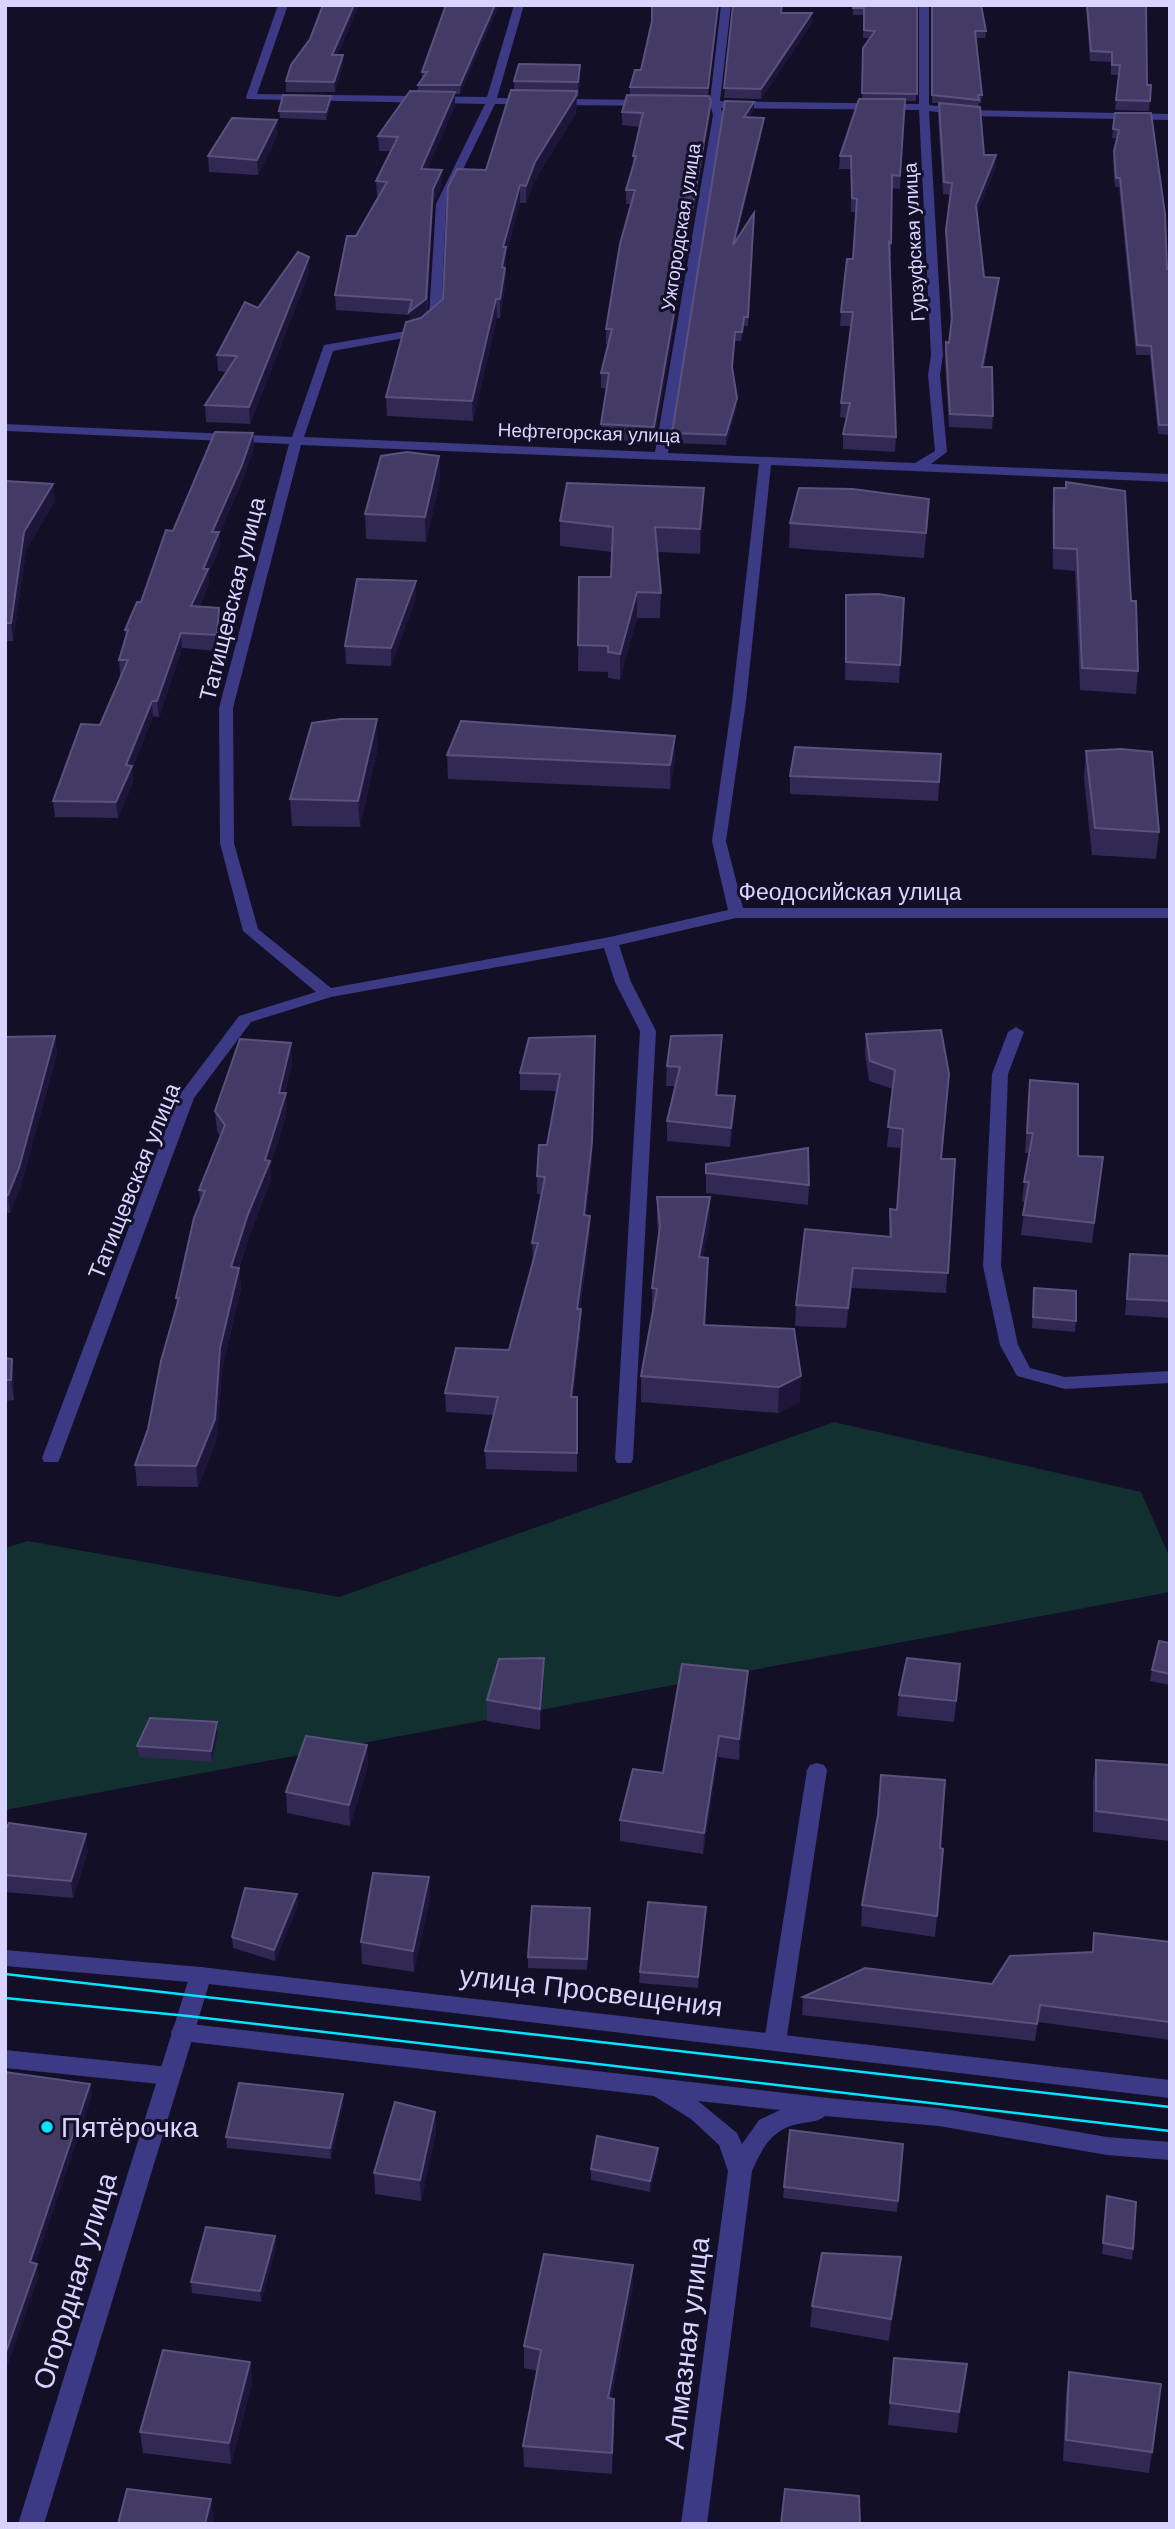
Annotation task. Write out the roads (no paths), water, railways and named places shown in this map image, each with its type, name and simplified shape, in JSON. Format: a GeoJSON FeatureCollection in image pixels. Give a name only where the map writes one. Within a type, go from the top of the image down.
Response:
{"type":"FeatureCollection","features":[{"type":"Feature","properties":{"kind":"street"},"geometry":{"type":"LineString","coordinates":[[283,5],[251,97],[659,103]]}},
{"type":"Feature","properties":{"kind":"street","name":"Татищевская улица"},"geometry":{"type":"LineString","coordinates":[[328,993],[251,931],[227,843],[226,708],[296,442],[328,348],[416,333],[435,317],[441,204],[491,101],[519,5]]}},
{"type":"Feature","properties":{"kind":"street","name":"Ужгородская улица"},"geometry":{"type":"LineString","coordinates":[[661,455],[718,115],[715,104],[726,5]]}},
{"type":"Feature","properties":{"kind":"street","name":"Гурзуфская улица"},"geometry":{"type":"LineString","coordinates":[[920,465],[941,452],[934,375],[937,355],[924,107],[924,5]]}},
{"type":"Feature","properties":{"kind":"street"},"geometry":{"type":"LineString","coordinates":[[673,104],[924,107],[971,113],[1170,117]]}},
{"type":"Feature","properties":{"kind":"street","name":"Нефтегорская улица"},"geometry":{"type":"LineString","coordinates":[[7,427],[296,442],[661,455],[765,462],[920,465],[1170,478]]}},
{"type":"Feature","properties":{"kind":"street"},"geometry":{"type":"LineString","coordinates":[[736,913],[719,841],[739,702],[765,462]]}},
{"type":"Feature","properties":{"kind":"street","name":"Феодосийская улица"},"geometry":{"type":"LineString","coordinates":[[328,993],[610,942],[736,913],[1170,914]]}},
{"type":"Feature","properties":{"kind":"street"},"geometry":{"type":"LineString","coordinates":[[610,942],[623,982],[648,1031],[624,1459]]}},
{"type":"Feature","properties":{"kind":"street","name":"Татищевская улица"},"geometry":{"type":"LineString","coordinates":[[51,1458],[187,1097],[245,1019],[328,993]]}},
{"type":"Feature","properties":{"kind":"street"},"geometry":{"type":"LineString","coordinates":[[1016,1032],[1000,1074],[992,1266],[1009,1345],[1023,1372],[1065,1383],[1170,1377]]}},
{"type":"Feature","properties":{"kind":"street"},"geometry":{"type":"LineString","coordinates":[[775,2042],[817,1770]]}},
{"type":"Feature","properties":{"kind":"street","name":"улица Просвещения"},"geometry":{"type":"LineString","coordinates":[[5,1958],[201,1975],[1170,2088]]}},
{"type":"Feature","properties":{"kind":"street","name":"Огородная улица"},"geometry":{"type":"LineString","coordinates":[[31,2524],[201,1975]]}},
{"type":"Feature","properties":{"kind":"street"},"geometry":{"type":"LineString","coordinates":[[183,2032],[837,2108],[939,2117],[1107,2146],[1170,2151]]}},
{"type":"Feature","properties":{"kind":"street"},"geometry":{"type":"LineString","coordinates":[[5,2059],[169,2076]]}},
{"type":"Feature","properties":{"kind":"street"},"geometry":{"type":"LineString","coordinates":[[654,2085],[699,2113],[729,2140],[740,2171]]}},
{"type":"Feature","properties":{"kind":"street"},"geometry":{"type":"LineString","coordinates":[[740,2171],[758,2132],[780,2117],[837,2108]]}},
{"type":"Feature","properties":{"kind":"street","name":"Алмазная улица"},"geometry":{"type":"LineString","coordinates":[[694,2524],[740,2171]]}},
{"type":"Feature","properties":{"kind":"tram line"},"geometry":{"type":"LineString","coordinates":[[5,1974],[1170,2107]]}},
{"type":"Feature","properties":{"kind":"tram line"},"geometry":{"type":"LineString","coordinates":[[5,1998],[188,2016],[1170,2131]]}},
{"type":"Feature","properties":{"kind":"place","name":"Пятёрочка"},"geometry":{"type":"Point","coordinates":[47,2127]}}]}
